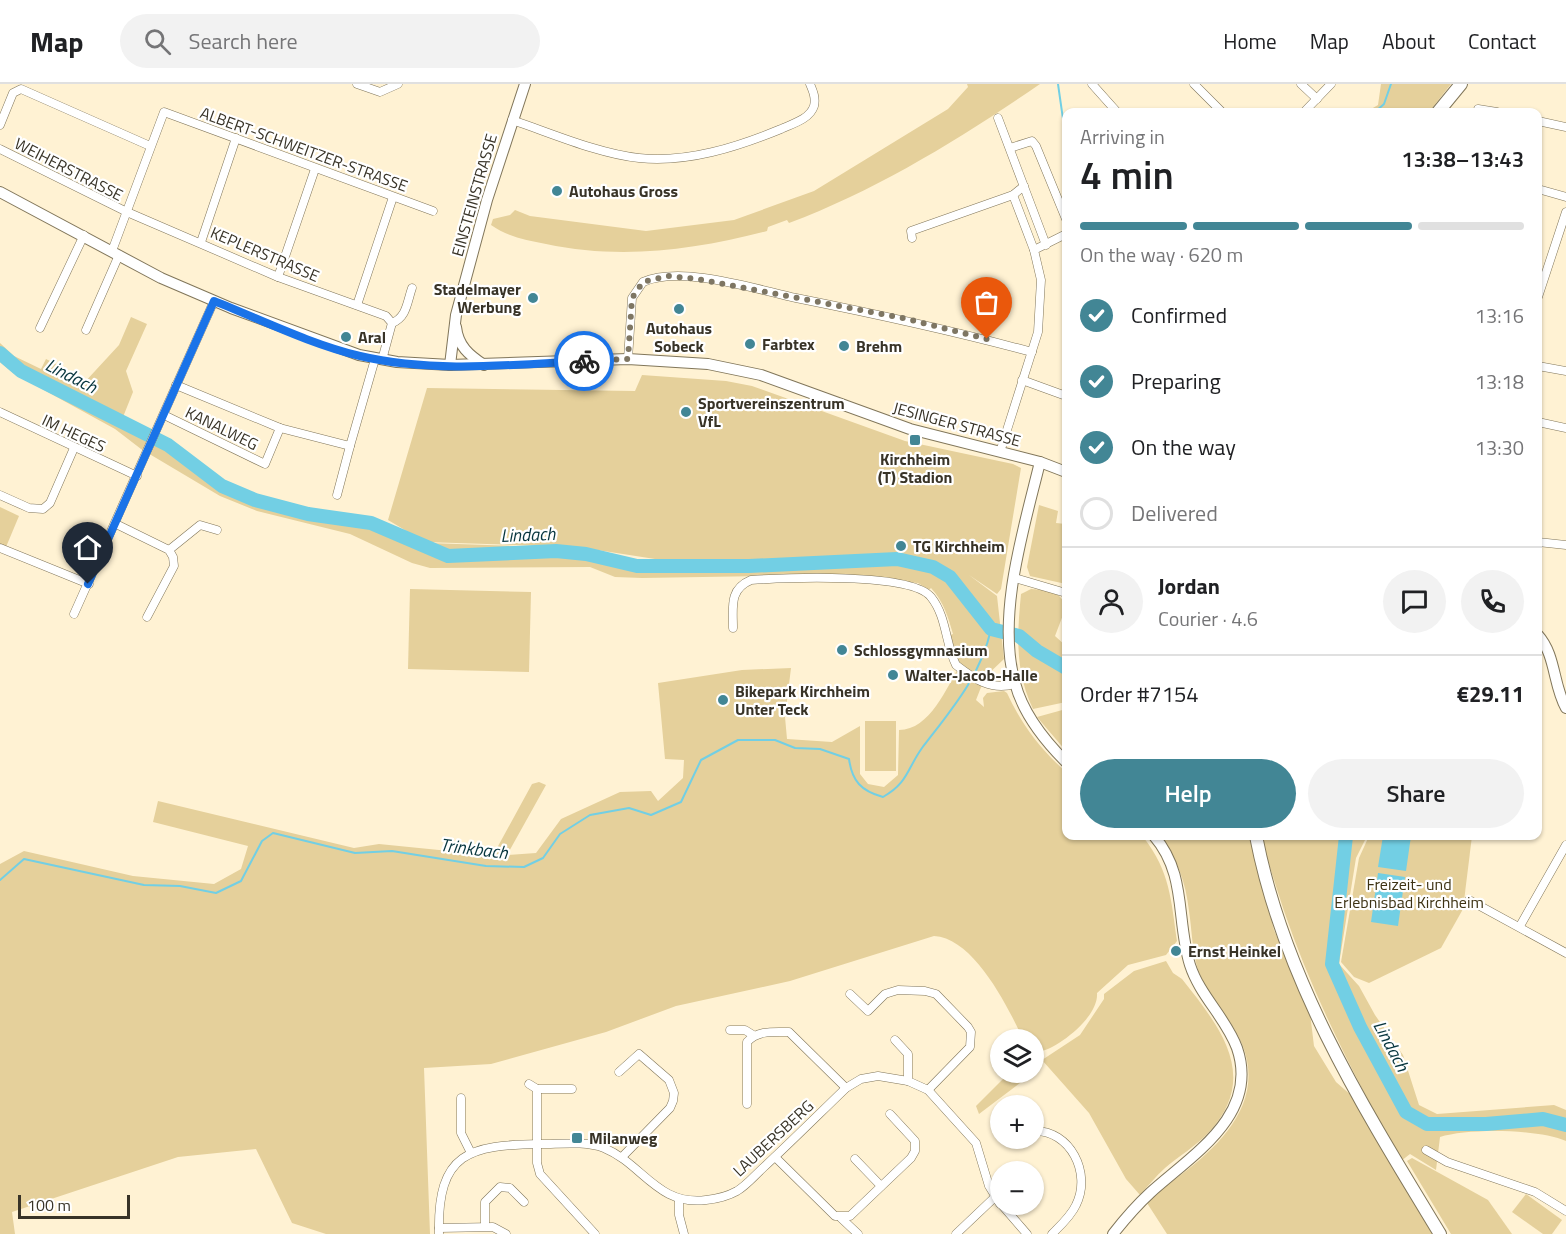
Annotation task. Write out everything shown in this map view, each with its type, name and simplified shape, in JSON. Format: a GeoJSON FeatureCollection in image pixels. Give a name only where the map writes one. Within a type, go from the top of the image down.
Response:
{"type":"FeatureCollection","features":[{"type":"Feature","properties":{"kind":"main road","name":"EINSTEINSTRASSE"},"geometry":{"type":"LineString","coordinates":[[450,365],[456,315],[512,120],[525,84]]}},
{"type":"Feature","properties":{"kind":"main road"},"geometry":{"type":"LineString","coordinates":[[1441,108],[1461,84]]}},
{"type":"Feature","properties":{"kind":"main road","name":"JESINGER STRASSE"},"geometry":{"type":"LineString","coordinates":[[0,192],[115,253],[214,301],[333,348],[379,359],[450,365],[628,359],[708,364],[753,373],[910,429],[1040,462],[1062,470]]}},
{"type":"Feature","properties":{"kind":"main road","name":"EINSTEINSTRASSE"},"geometry":{"type":"LineString","coordinates":[[456,315],[457,338],[470,356],[484,365]]}},
{"type":"Feature","properties":{"kind":"main road"},"geometry":{"type":"LineString","coordinates":[[1040,462],[1015,579],[1010,619],[1010,654],[1015,684],[1034,723],[1062,757]]}},
{"type":"Feature","properties":{"kind":"main road"},"geometry":{"type":"LineString","coordinates":[[1542,641],[1549,651],[1561,699],[1566,708]]}},
{"type":"Feature","properties":{"kind":"main road"},"geometry":{"type":"LineString","coordinates":[[1113,1234],[1148,1195],[1212,1140],[1225,1125],[1239,1096],[1241,1073],[1238,1050],[1231,1034],[1203,991],[1190,964],[1174,868],[1156,840]]}},
{"type":"Feature","properties":{"kind":"main road"},"geometry":{"type":"LineString","coordinates":[[1257,840],[1272,900],[1308,997],[1354,1089],[1440,1234]]}},
{"type":"Feature","properties":{"kind":"street"},"geometry":{"type":"LineString","coordinates":[[357,84],[380,92],[398,84]]}},
{"type":"Feature","properties":{"kind":"street"},"geometry":{"type":"LineString","coordinates":[[512,120],[623,155],[650,158],[683,157],[755,140],[801,120],[814,106],[814,95],[810,84]]}},
{"type":"Feature","properties":{"kind":"street"},"geometry":{"type":"LineString","coordinates":[[1092,84],[1113,108]]}},
{"type":"Feature","properties":{"kind":"street"},"geometry":{"type":"LineString","coordinates":[[1194,84],[1218,108]]}},
{"type":"Feature","properties":{"kind":"street"},"geometry":{"type":"LineString","coordinates":[[1301,84],[1317,99]]}},
{"type":"Feature","properties":{"kind":"street"},"geometry":{"type":"LineString","coordinates":[[1308,108],[1331,84]]}},
{"type":"Feature","properties":{"kind":"street"},"geometry":{"type":"LineString","coordinates":[[0,125],[13,93],[21,89],[150,146],[115,253],[86,330]]}},
{"type":"Feature","properties":{"kind":"street","name":"ALBERT-SCHWEITZER-STRASSE"},"geometry":{"type":"LineString","coordinates":[[150,146],[164,112],[433,211]]}},
{"type":"Feature","properties":{"kind":"street"},"geometry":{"type":"LineString","coordinates":[[998,118],[1046,245]]}},
{"type":"Feature","properties":{"kind":"street"},"geometry":{"type":"LineString","coordinates":[[1542,122],[1566,127]]}},
{"type":"Feature","properties":{"kind":"street"},"geometry":{"type":"LineString","coordinates":[[201,242],[236,138]]}},
{"type":"Feature","properties":{"kind":"street"},"geometry":{"type":"LineString","coordinates":[[1010,148],[1032,141],[1062,209]]}},
{"type":"Feature","properties":{"kind":"street","name":"WEIHERSTRASSE"},"geometry":{"type":"LineString","coordinates":[[0,149],[127,212]]}},
{"type":"Feature","properties":{"kind":"street"},"geometry":{"type":"LineString","coordinates":[[278,277],[315,169]]}},
{"type":"Feature","properties":{"kind":"street"},"geometry":{"type":"LineString","coordinates":[[912,238],[911,231],[1013,195],[1024,186]]}},
{"type":"Feature","properties":{"kind":"street"},"geometry":{"type":"LineString","coordinates":[[1542,190],[1566,197]]}},
{"type":"Feature","properties":{"kind":"street"},"geometry":{"type":"LineString","coordinates":[[1000,452],[1032,352],[1041,307],[1041,280],[1034,250],[1013,195]]}},
{"type":"Feature","properties":{"kind":"street"},"geometry":{"type":"LineString","coordinates":[[357,305],[393,197]]}},
{"type":"Feature","properties":{"kind":"street","name":"KEPLERSTRASSE"},"geometry":{"type":"LineString","coordinates":[[127,212],[278,277],[386,316],[392,323]]}},
{"type":"Feature","properties":{"kind":"street"},"geometry":{"type":"LineString","coordinates":[[1542,285],[1566,212]]}},
{"type":"Feature","properties":{"kind":"street"},"geometry":{"type":"LineString","coordinates":[[40,328],[84,235]]}},
{"type":"Feature","properties":{"kind":"street"},"geometry":{"type":"LineString","coordinates":[[1034,250],[1062,236]]}},
{"type":"Feature","properties":{"kind":"street"},"geometry":{"type":"LineString","coordinates":[[628,359],[632,298],[643,282],[668,276],[737,286],[903,318],[1032,352]]}},
{"type":"Feature","properties":{"kind":"street"},"geometry":{"type":"LineString","coordinates":[[337,495],[350,446],[392,323],[401,319],[404,314],[412,288]]}},
{"type":"Feature","properties":{"kind":"street"},"geometry":{"type":"LineString","coordinates":[[74,614],[214,301]]}},
{"type":"Feature","properties":{"kind":"street"},"geometry":{"type":"LineString","coordinates":[[1542,367],[1566,371]]}},
{"type":"Feature","properties":{"kind":"street"},"geometry":{"type":"LineString","coordinates":[[1022,380],[1062,395]]}},
{"type":"Feature","properties":{"kind":"street"},"geometry":{"type":"LineString","coordinates":[[176,385],[280,428],[350,446]]}},
{"type":"Feature","properties":{"kind":"street","name":"IM HEGES"},"geometry":{"type":"LineString","coordinates":[[0,412],[137,476]]}},
{"type":"Feature","properties":{"kind":"street","name":"KANALWEG"},"geometry":{"type":"LineString","coordinates":[[164,415],[265,464],[280,428]]}},
{"type":"Feature","properties":{"kind":"street"},"geometry":{"type":"LineString","coordinates":[[1542,423],[1566,428]]}},
{"type":"Feature","properties":{"kind":"street"},"geometry":{"type":"LineString","coordinates":[[0,495],[29,508],[43,509],[50,503],[74,448]]}},
{"type":"Feature","properties":{"kind":"street"},"geometry":{"type":"LineString","coordinates":[[116,524],[169,550],[174,566],[147,617]]}},
{"type":"Feature","properties":{"kind":"street"},"geometry":{"type":"LineString","coordinates":[[169,550],[200,525],[218,530]]}},
{"type":"Feature","properties":{"kind":"street"},"geometry":{"type":"LineString","coordinates":[[1542,542],[1566,545]]}},
{"type":"Feature","properties":{"kind":"street"},"geometry":{"type":"LineString","coordinates":[[0,549],[88,584]]}},
{"type":"Feature","properties":{"kind":"street"},"geometry":{"type":"LineString","coordinates":[[733,627],[734,595],[739,585],[751,580],[837,577],[908,585],[926,591],[932,598],[943,620],[951,655],[956,665],[981,681],[998,687],[1015,684]]}},
{"type":"Feature","properties":{"kind":"street"},"geometry":{"type":"LineString","coordinates":[[1015,579],[1062,591]]}},
{"type":"Feature","properties":{"kind":"street"},"geometry":{"type":"LineString","coordinates":[[1520,926],[1566,845]]}},
{"type":"Feature","properties":{"kind":"street"},"geometry":{"type":"LineString","coordinates":[[1469,900],[1566,952]]}},
{"type":"Feature","properties":{"kind":"street"},"geometry":{"type":"LineString","coordinates":[[850,993],[868,1011],[885,994],[914,989],[930,991],[968,1027],[971,1032],[970,1047],[928,1090]]}},
{"type":"Feature","properties":{"kind":"street"},"geometry":{"type":"LineString","coordinates":[[730,1030],[745,1030],[753,1035]]}},
{"type":"Feature","properties":{"kind":"street"},"geometry":{"type":"LineString","coordinates":[[747,1104],[747,1042],[753,1035],[762,1032],[789,1032],[846,1088]]}},
{"type":"Feature","properties":{"kind":"street"},"geometry":{"type":"LineString","coordinates":[[895,1040],[908,1053],[908,1080]]}},
{"type":"Feature","properties":{"kind":"street"},"geometry":{"type":"LineString","coordinates":[[619,1072],[639,1054],[669,1080],[674,1093],[670,1108],[622,1157]]}},
{"type":"Feature","properties":{"kind":"street","name":"LAUBERSBERG"},"geometry":{"type":"LineString","coordinates":[[439,1231],[439,1204],[445,1182],[457,1163],[483,1147],[506,1144],[580,1144],[602,1148],[622,1157],[652,1186],[679,1199],[705,1200],[732,1193],[775,1157],[846,1088],[861,1079],[878,1076],[908,1080],[928,1090],[976,1143],[990,1179]]}},
{"type":"Feature","properties":{"kind":"street"},"geometry":{"type":"LineString","coordinates":[[529,1084],[537,1089],[572,1089]]}},
{"type":"Feature","properties":{"kind":"street"},"geometry":{"type":"LineString","coordinates":[[537,1089],[538,1169],[544,1182],[595,1234]]}},
{"type":"Feature","properties":{"kind":"street"},"geometry":{"type":"LineString","coordinates":[[461,1098],[461,1132],[471,1153]]}},
{"type":"Feature","properties":{"kind":"street"},"geometry":{"type":"LineString","coordinates":[[841,1218],[856,1212],[911,1158],[916,1146],[915,1141],[890,1114]]}},
{"type":"Feature","properties":{"kind":"street"},"geometry":{"type":"LineString","coordinates":[[1044,1132],[1056,1134],[1072,1152],[1081,1170],[1082,1188],[1076,1205],[1053,1234]]}},
{"type":"Feature","properties":{"kind":"street"},"geometry":{"type":"LineString","coordinates":[[1426,1150],[1447,1162],[1535,1192],[1566,1211]]}},
{"type":"Feature","properties":{"kind":"street"},"geometry":{"type":"LineString","coordinates":[[775,1157],[835,1216],[841,1218],[858,1234]]}},
{"type":"Feature","properties":{"kind":"street"},"geometry":{"type":"LineString","coordinates":[[855,1159],[881,1186]]}},
{"type":"Feature","properties":{"kind":"street"},"geometry":{"type":"LineString","coordinates":[[485,1226],[485,1202],[500,1187],[510,1188],[524,1202]]}},
{"type":"Feature","properties":{"kind":"street"},"geometry":{"type":"LineString","coordinates":[[679,1199],[679,1215],[684,1234]]}},
{"type":"Feature","properties":{"kind":"street"},"geometry":{"type":"LineString","coordinates":[[956,1234],[990,1209]]}},
{"type":"Feature","properties":{"kind":"street","name":"LAUBERSBERG"},"geometry":{"type":"LineString","coordinates":[[1011,1215],[1028,1234]]}},
{"type":"Feature","properties":{"kind":"street"},"geometry":{"type":"LineString","coordinates":[[439,1231],[485,1226],[499,1229],[506,1234]]}},
{"type":"Feature","properties":{"kind":"green space"},"geometry":{"type":"Polygon","coordinates":[[[967,84],[1040,84],[919,161],[855,195],[789,223],[787,220],[768,227],[767,231],[685,248],[630,252],[574,249],[546,244],[511,235],[491,225],[493,219],[510,215],[515,210],[530,216],[646,231],[734,220],[814,191],[948,109],[968,87],[967,84]]]}},
{"type":"Feature","properties":{"kind":"green space"},"geometry":{"type":"Polygon","coordinates":[[[1381,84],[1451,84],[1432,108],[1373,108],[1378,105],[1381,84]]]}},
{"type":"Feature","properties":{"kind":"green space"},"geometry":{"type":"Polygon","coordinates":[[[131,317],[147,324],[126,371],[133,392],[123,417],[164,439],[224,484],[311,513],[374,518],[427,543],[578,548],[626,558],[663,562],[720,564],[793,559],[720,561],[655,559],[578,547],[425,542],[388,520],[427,388],[635,391],[642,375],[726,381],[752,386],[905,441],[1013,464],[1021,468],[1001,589],[997,594],[969,575],[997,596],[1004,659],[985,677],[976,700],[984,707],[983,698],[987,693],[1004,691],[1007,693],[1032,736],[1062,768],[1062,840],[1146,840],[1153,850],[1168,886],[1177,941],[1166,955],[1128,965],[1097,993],[1096,1002],[1084,1022],[1065,1039],[1044,1051],[1044,1029],[1018,1029],[999,993],[976,961],[963,948],[949,940],[934,936],[790,981],[676,1006],[606,1032],[491,1064],[424,1068],[430,1234],[326,1234],[292,1223],[256,1149],[178,1157],[12,1212],[15,1234],[0,1234],[0,864],[24,851],[133,876],[214,884],[241,869],[248,846],[153,822],[158,801],[354,848],[379,844],[439,850],[474,849],[491,859],[532,784],[539,782],[546,785],[507,855],[536,853],[561,819],[620,792],[651,791],[658,801],[683,778],[684,760],[665,759],[658,683],[742,670],[791,668],[785,717],[787,739],[832,742],[860,726],[860,774],[868,784],[884,787],[898,775],[899,730],[920,723],[928,715],[936,706],[960,665],[950,635],[953,634],[942,604],[931,588],[929,590],[918,583],[837,575],[615,577],[590,567],[430,568],[412,563],[350,534],[257,511],[220,496],[141,449],[115,429],[13,373],[0,362],[0,343],[14,356],[41,369],[46,359],[58,365],[56,372],[83,384],[119,345],[131,317]]]}},
{"type":"Feature","properties":{"kind":"green space"},"geometry":{"type":"Polygon","coordinates":[[[1039,505],[1058,511],[1056,523],[1062,524],[1062,583],[1030,576],[1027,567],[1039,505]]]}},
{"type":"Feature","properties":{"kind":"green space"},"geometry":{"type":"Polygon","coordinates":[[[0,507],[19,516],[6,547],[0,545],[0,507]]]}},
{"type":"Feature","properties":{"kind":"green space"},"geometry":{"type":"Polygon","coordinates":[[[410,589],[531,592],[529,672],[408,669],[410,589]]]}},
{"type":"Feature","properties":{"kind":"green space"},"geometry":{"type":"Polygon","coordinates":[[[1031,589],[1045,590],[1056,594],[1062,600],[1062,618],[1055,636],[1062,642],[1062,703],[1033,709],[1027,695],[1020,667],[1018,639],[1021,594],[1031,589]]]}},
{"type":"Feature","properties":{"kind":"green space"},"geometry":{"type":"Polygon","coordinates":[[[1062,710],[1062,746],[1037,717],[1062,710]]]}},
{"type":"Feature","properties":{"kind":"green space"},"geometry":{"type":"Polygon","coordinates":[[[865,721],[896,721],[896,771],[865,771],[865,721]]]}},
{"type":"Feature","properties":{"kind":"green space"},"geometry":{"type":"Polygon","coordinates":[[[1163,840],[1250,840],[1274,930],[1310,1013],[1314,1046],[1336,1082],[1352,1096],[1433,1234],[1167,1234],[1147,1203],[1197,1162],[1225,1134],[1244,1102],[1248,1084],[1248,1064],[1242,1044],[1198,970],[1188,901],[1183,881],[1163,840]]]}},
{"type":"Feature","properties":{"kind":"green space"},"geometry":{"type":"Polygon","coordinates":[[[1263,840],[1365,840],[1356,858],[1339,964],[1359,986],[1375,1015],[1403,1055],[1419,1105],[1437,1114],[1554,1105],[1566,1110],[1566,1141],[1522,1132],[1468,1132],[1440,1137],[1436,1170],[1410,1154],[1401,1161],[1322,1007],[1296,944],[1263,840]]]}},
{"type":"Feature","properties":{"kind":"green space","name":"Freizeit- und Erlebnisbad Kirchheim"},"geometry":{"type":"Polygon","coordinates":[[[1367,840],[1472,840],[1463,909],[1441,948],[1369,983],[1354,977],[1341,962],[1359,858],[1367,840]]]}},
{"type":"Feature","properties":{"kind":"green space"},"geometry":{"type":"Polygon","coordinates":[[[1166,961],[1173,973],[1182,979],[1210,1015],[1229,1053],[1233,1072],[1232,1092],[1224,1112],[1208,1133],[1165,1168],[1140,1195],[1126,1179],[1089,1113],[1044,1062],[1044,1059],[1080,1035],[1104,999],[1104,994],[1134,971],[1166,961]]]}},
{"type":"Feature","properties":{"kind":"green space"},"geometry":{"type":"Polygon","coordinates":[[[999,1083],[1020,1083],[1004,1095],[990,1095],[990,1106],[979,1114],[976,1106],[999,1083]]]}},
{"type":"Feature","properties":{"kind":"green space"},"geometry":{"type":"Polygon","coordinates":[[[1412,1158],[1488,1200],[1512,1234],[1451,1234],[1407,1161],[1412,1158]]]}},
{"type":"Feature","properties":{"kind":"green space"},"geometry":{"type":"Polygon","coordinates":[[[1526,1194],[1562,1220],[1552,1234],[1543,1234],[1512,1212],[1526,1194]]]}},
{"type":"Feature","properties":{"kind":"water"},"geometry":{"type":"Polygon","coordinates":[[[1382,840],[1410,840],[1406,871],[1378,867],[1382,840]]]}},
{"type":"Feature","properties":{"kind":"water"},"geometry":{"type":"Polygon","coordinates":[[[1378,873],[1405,877],[1398,926],[1371,922],[1378,873]]]}},
{"type":"Feature","properties":{"kind":"waterway"},"geometry":{"type":"LineString","coordinates":[[1058,84],[1062,112]]}},
{"type":"Feature","properties":{"kind":"waterway"},"geometry":{"type":"LineString","coordinates":[[1380,108],[1384,104],[1391,84]]}},
{"type":"Feature","properties":{"kind":"waterway","name":"Lindach"},"geometry":{"type":"LineString","coordinates":[[0,353],[21,371],[168,445],[222,486],[255,500],[308,514],[371,523],[448,556],[556,551],[586,554],[637,566],[749,566],[897,559],[933,567],[950,577],[991,629],[1019,636],[1037,651],[1062,666]]}},
{"type":"Feature","properties":{"kind":"waterway","name":"Trinkbach"},"geometry":{"type":"LineString","coordinates":[[0,880],[24,859],[144,885],[180,886],[216,893],[241,881],[262,841],[273,833],[355,853],[392,851],[486,866],[524,867],[543,858],[560,834],[590,815],[629,808],[651,815],[681,802],[701,760],[738,740],[775,740],[795,748],[820,749],[849,759],[852,773],[859,784],[869,792],[883,797],[902,781],[922,748],[964,692],[980,662],[991,629]]}},
{"type":"Feature","properties":{"kind":"waterway","name":"Lindach"},"geometry":{"type":"LineString","coordinates":[[1346,840],[1332,964],[1360,1027],[1406,1112],[1427,1124],[1486,1124],[1543,1119],[1566,1125]]}},
{"type":"Feature","properties":{"kind":"way so far"},"geometry":{"type":"LineString","coordinates":[[584,361],[628,359],[632,298],[643,282],[655,277],[668,276],[737,286],[903,318],[987,339]]}},
{"type":"Feature","properties":{"kind":"place","name":"Autohaus Gross"},"geometry":{"type":"Point","coordinates":[557,191]}},
{"type":"Feature","properties":{"kind":"place","name":"Stadelmayer Werbung"},"geometry":{"type":"Point","coordinates":[533,298]}},
{"type":"Feature","properties":{"kind":"place","name":"Autohaus Sobeck"},"geometry":{"type":"Point","coordinates":[679,309]}},
{"type":"Feature","properties":{"kind":"place","name":"Aral"},"geometry":{"type":"Point","coordinates":[346,337]}},
{"type":"Feature","properties":{"kind":"place","name":"Farbtex"},"geometry":{"type":"Point","coordinates":[750,344]}},
{"type":"Feature","properties":{"kind":"place","name":"Brehm"},"geometry":{"type":"Point","coordinates":[844,346]}},
{"type":"Feature","properties":{"kind":"place","name":"Sportvereinszentrum VfL"},"geometry":{"type":"Point","coordinates":[686,412]}},
{"type":"Feature","properties":{"kind":"place","name":"Kirchheim (T) Stadion"},"geometry":{"type":"Point","coordinates":[915,440]}},
{"type":"Feature","properties":{"kind":"place","name":"TG Kirchheim"},"geometry":{"type":"Point","coordinates":[901,546]}},
{"type":"Feature","properties":{"kind":"place","name":"Schlossgymnasium"},"geometry":{"type":"Point","coordinates":[842,650]}},
{"type":"Feature","properties":{"kind":"place","name":"Walter-Jacob-Halle"},"geometry":{"type":"Point","coordinates":[893,675]}},
{"type":"Feature","properties":{"kind":"place","name":"Bikepark Kirchheim Unter Teck"},"geometry":{"type":"Point","coordinates":[723,700]}},
{"type":"Feature","properties":{"kind":"place","name":"Ernst Heinkel"},"geometry":{"type":"Point","coordinates":[1176,951]}},
{"type":"Feature","properties":{"kind":"place","name":"Milanweg"},"geometry":{"type":"Point","coordinates":[577,1138]}},
{"type":"Feature","properties":{"kind":"route"},"geometry":{"type":"LineString","coordinates":[[88,584],[214,301],[333,348],[382,360],[484,365],[584,361]]}}]}
